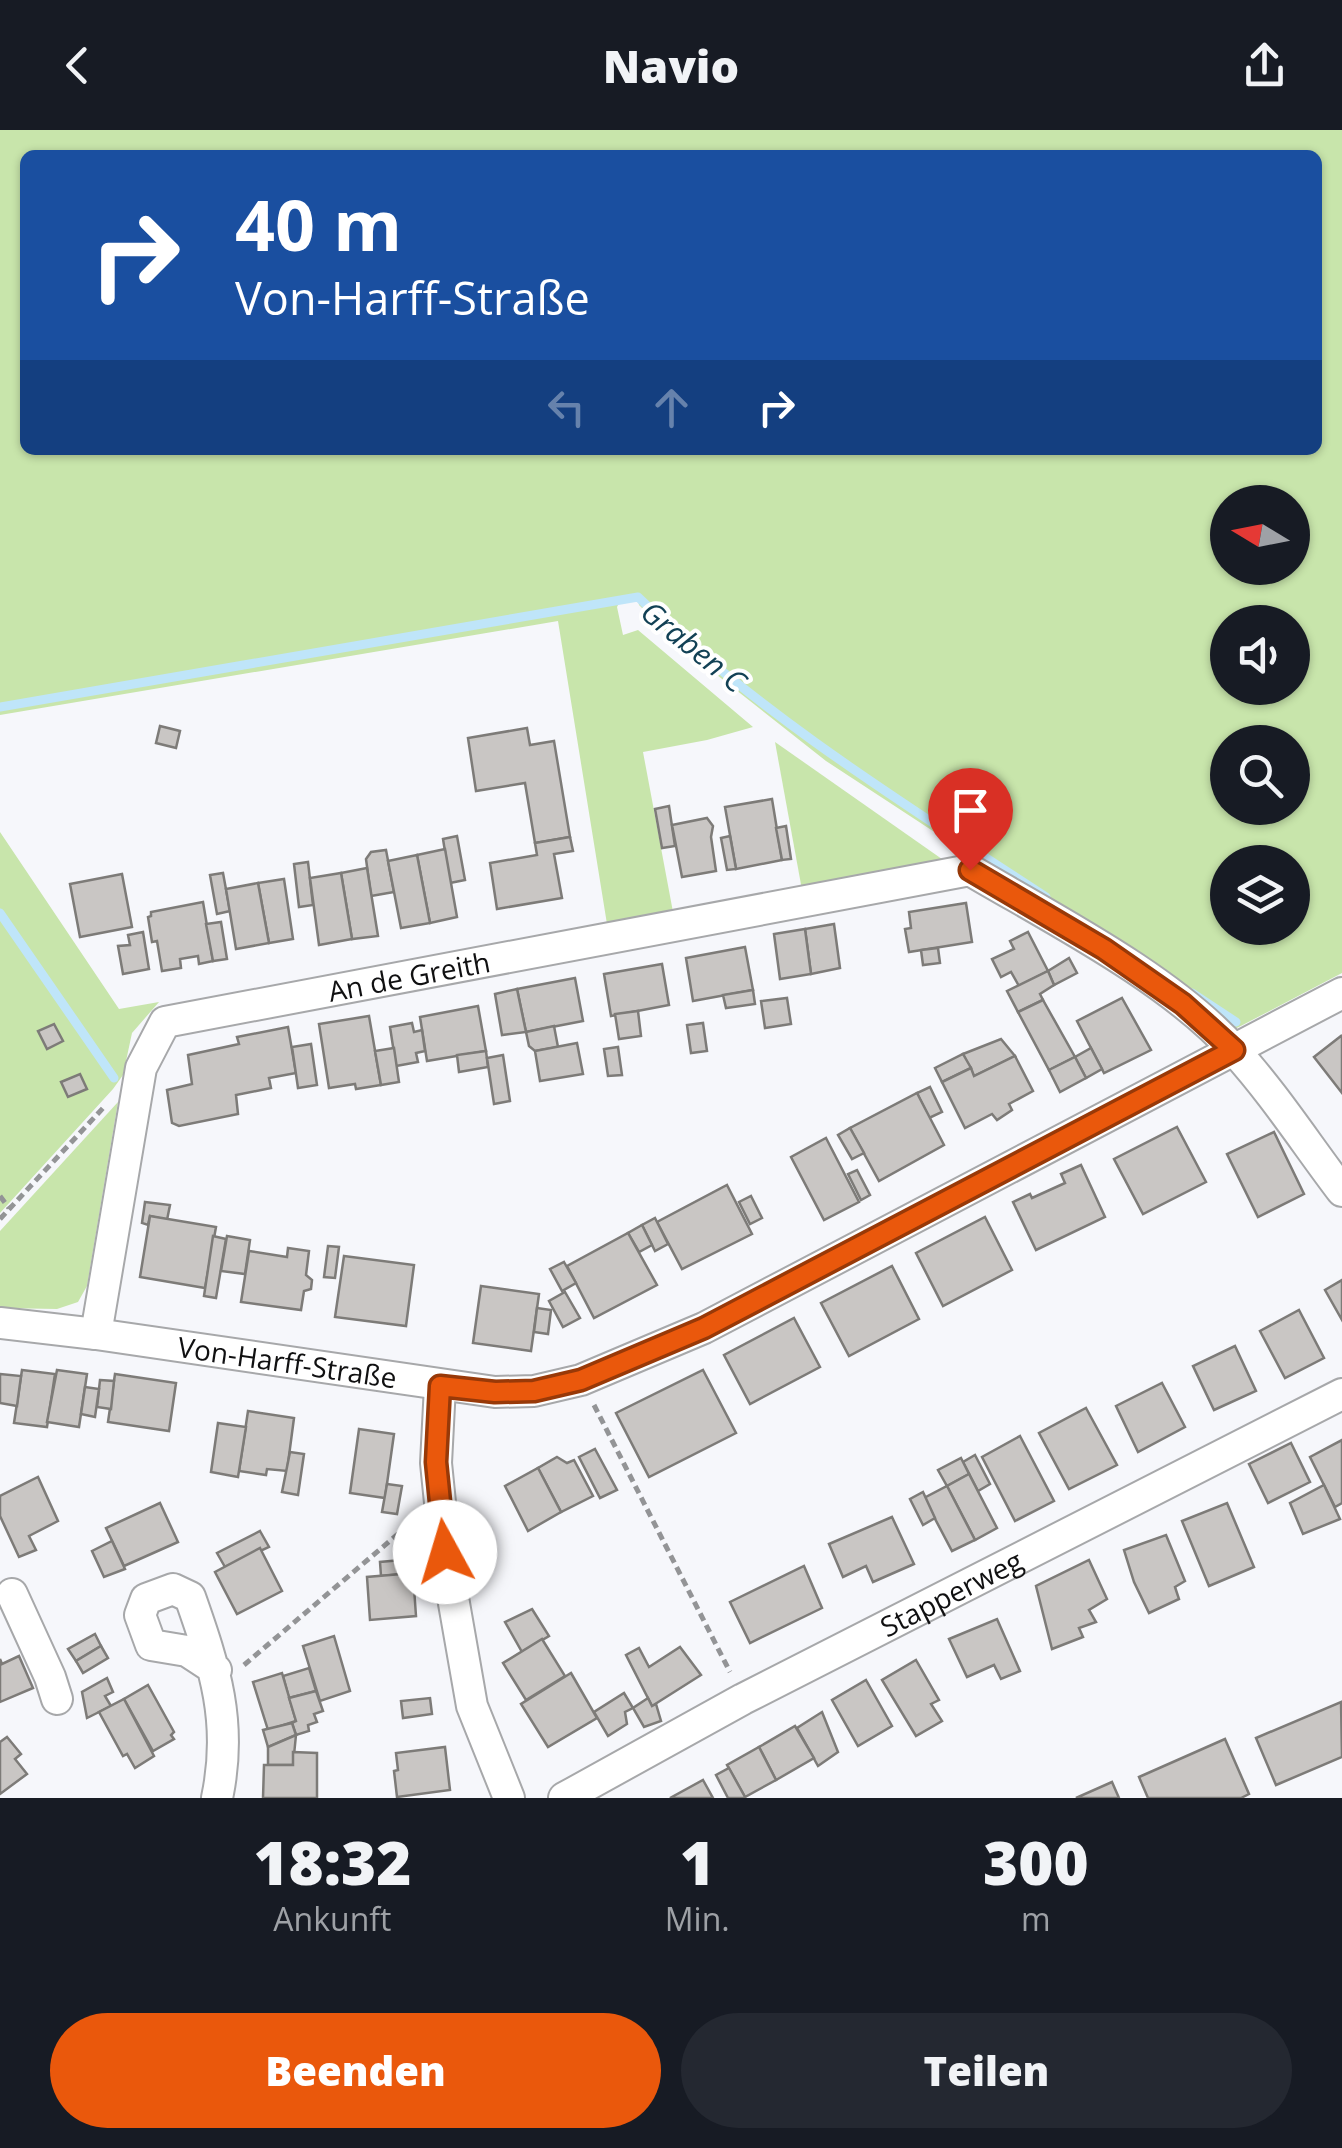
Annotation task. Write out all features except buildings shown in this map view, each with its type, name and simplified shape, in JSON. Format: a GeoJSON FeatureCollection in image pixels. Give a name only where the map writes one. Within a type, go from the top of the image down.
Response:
{"type":"FeatureCollection","features":[{"type":"Feature","properties":{"kind":"street","name":"An de Greith"},"geometry":{"type":"LineString","coordinates":[[96,1334],[141,1068],[164,1022],[970,870],[1104,949],[1183,1004],[1234,1050]]}},
{"type":"Feature","properties":{"kind":"street","name":"Von-Harff-Straße"},"geometry":{"type":"LineString","coordinates":[[0,1323],[495,1392],[534,1391],[581,1380],[704,1328],[1342,994]]}},
{"type":"Feature","properties":{"kind":"street"},"geometry":{"type":"LineString","coordinates":[[1234,1050],[1342,1191]]}},
{"type":"Feature","properties":{"kind":"street"},"geometry":{"type":"LineString","coordinates":[[440,1386],[436,1462],[445,1552],[472,1706],[508,1798]]}},
{"type":"Feature","properties":{"kind":"street","name":"Stapperweg"},"geometry":{"type":"LineString","coordinates":[[564,1798],[743,1699],[1342,1394]]}},
{"type":"Feature","properties":{"kind":"street"},"geometry":{"type":"LineString","coordinates":[[12,1594],[57,1698]]}},
{"type":"Feature","properties":{"kind":"street"},"geometry":{"type":"LineString","coordinates":[[217,1798],[224,1730],[218,1678]]}},
{"type":"Feature","properties":{"kind":"path"},"geometry":{"type":"LineString","coordinates":[[0,1218],[141,1068]]}},
{"type":"Feature","properties":{"kind":"path"},"geometry":{"type":"LineString","coordinates":[[0,1196],[9,1208]]}},
{"type":"Feature","properties":{"kind":"path"},"geometry":{"type":"LineString","coordinates":[[581,1380],[743,1699]]}},
{"type":"Feature","properties":{"kind":"path"},"geometry":{"type":"LineString","coordinates":[[218,1678],[440,1498]]}},
{"type":"Feature","properties":{"kind":"green space"},"geometry":{"type":"Polygon","coordinates":[[[0,130],[1342,130],[1342,973],[1235,1029],[826,761],[679,645],[638,600],[619,603],[617,607],[623,635],[638,630],[753,727],[643,752],[673,912],[607,924],[558,621],[0,715],[0,130]]]}},
{"type":"Feature","properties":{"kind":"green space"},"geometry":{"type":"Polygon","coordinates":[[[775,742],[949,864],[802,890],[775,742]]]}},
{"type":"Feature","properties":{"kind":"green space"},"geometry":{"type":"Polygon","coordinates":[[[0,832],[119,1009],[159,1002],[132,1033],[123,1075],[113,1089],[0,1213],[0,832]]]}},
{"type":"Feature","properties":{"kind":"green space"},"geometry":{"type":"Polygon","coordinates":[[[118,1102],[87,1286],[78,1302],[57,1309],[0,1308],[0,1231],[118,1102]]]}},
{"type":"Feature","properties":{"kind":"waterway","name":"Graben C"},"geometry":{"type":"LineString","coordinates":[[0,707],[638,597],[784,719],[1046,897]]}},
{"type":"Feature","properties":{"kind":"waterway"},"geometry":{"type":"LineString","coordinates":[[0,913],[114,1078]]}},
{"type":"Feature","properties":{"kind":"waterway","name":"Graben C"},"geometry":{"type":"LineString","coordinates":[[1192,993],[1236,1022]]}},
{"type":"Feature","properties":{"kind":"route"},"geometry":{"type":"LineString","coordinates":[[445,1552],[436,1462],[440,1386],[495,1392],[534,1391],[581,1380],[704,1328],[1234,1050],[1183,1004],[1104,949],[970,870]]}}]}
